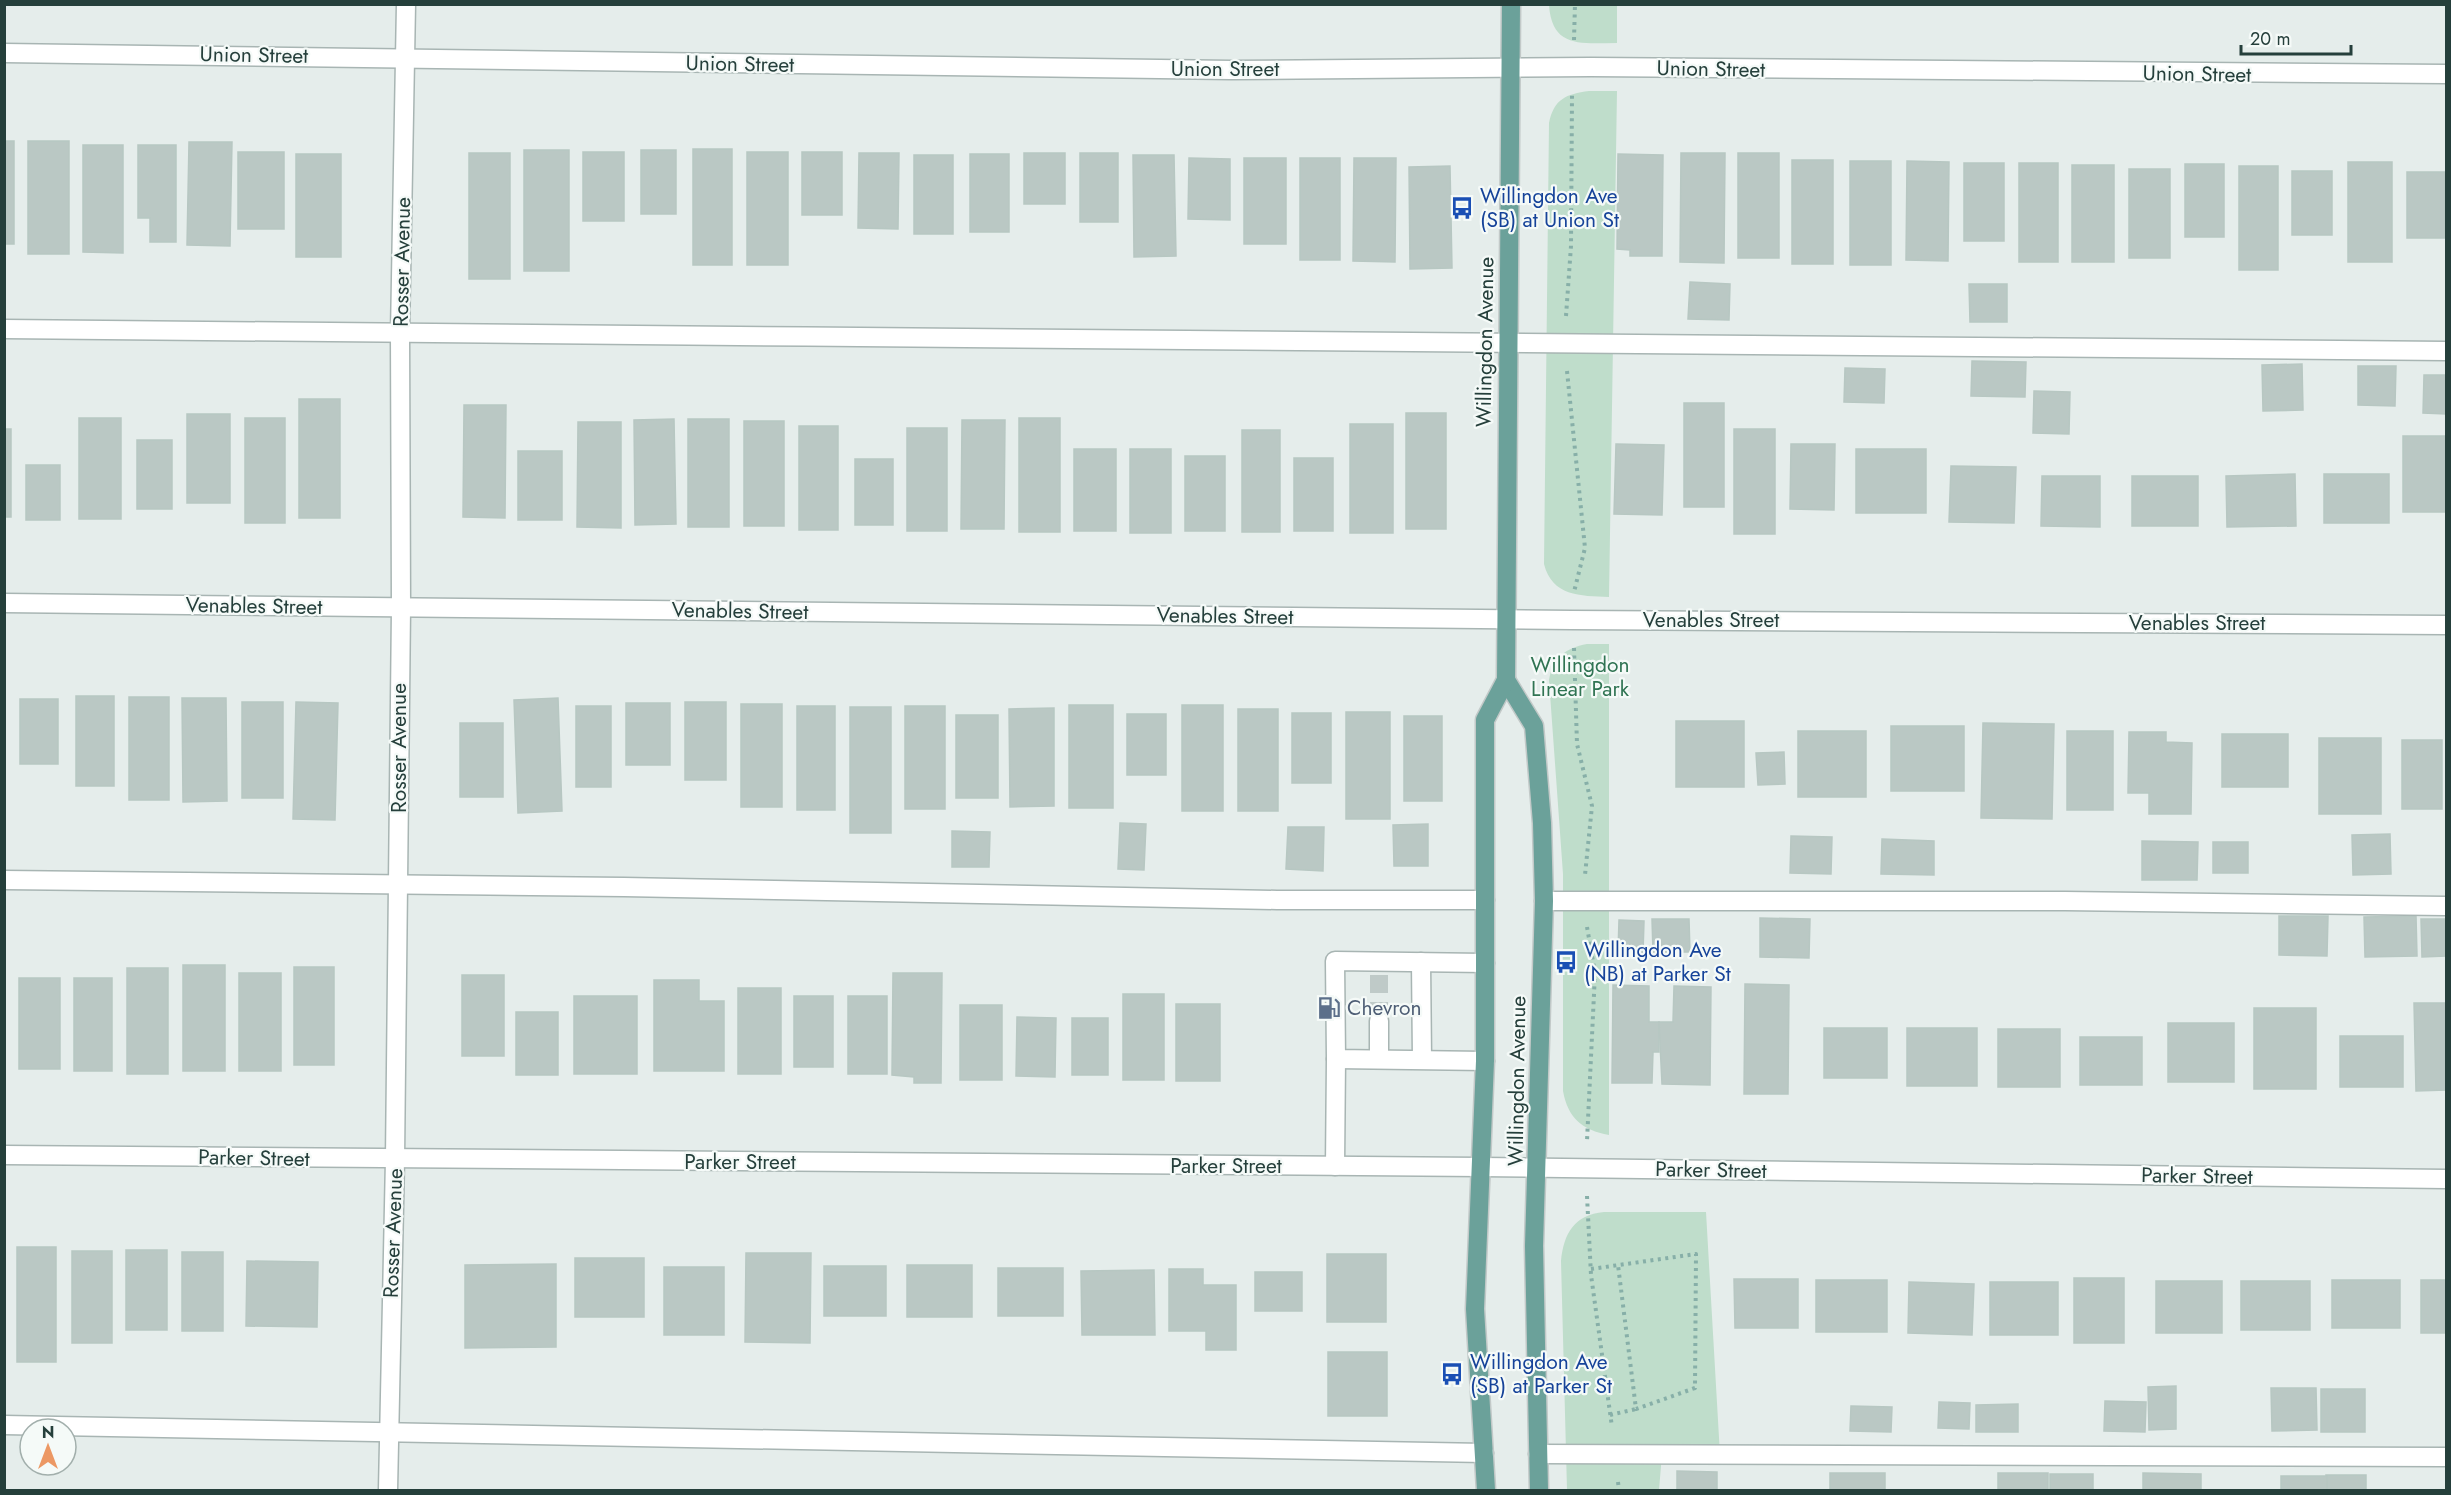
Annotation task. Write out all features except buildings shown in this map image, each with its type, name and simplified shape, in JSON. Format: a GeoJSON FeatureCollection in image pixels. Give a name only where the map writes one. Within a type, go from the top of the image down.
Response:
{"type":"FeatureCollection","features":[{"type":"Feature","properties":{"kind":"main road","name":"Willingdon Avenue"},"geometry":{"type":"LineString","coordinates":[[1486,1491],[1475,1309],[1485,1061],[1485,720],[1506,680],[1511,4]]}},
{"type":"Feature","properties":{"kind":"main road","name":"Willingdon Avenue"},"geometry":{"type":"LineString","coordinates":[[1506,680],[1534,726],[1544,901],[1534,1246],[1539,1491]]}},
{"type":"Feature","properties":{"kind":"street","name":"Rosser Avenue"},"geometry":{"type":"LineString","coordinates":[[388,1491],[395,1159],[401,608],[400,333],[406,4]]}},
{"type":"Feature","properties":{"kind":"street","name":"Union Street"},"geometry":{"type":"LineString","coordinates":[[4,53],[1231,70],[1591,67],[2446,74]]}},
{"type":"Feature","properties":{"kind":"street"},"geometry":{"type":"LineString","coordinates":[[4,329],[2446,351]]}},
{"type":"Feature","properties":{"kind":"street","name":"Venables Street"},"geometry":{"type":"LineString","coordinates":[[4,603],[1505,619],[2446,625]]}},
{"type":"Feature","properties":{"kind":"street"},"geometry":{"type":"LineString","coordinates":[[4,880],[1218,899],[1485,900]]}},
{"type":"Feature","properties":{"kind":"street"},"geometry":{"type":"LineString","coordinates":[[1544,901],[2065,901],[2446,906]]}},
{"type":"Feature","properties":{"kind":"street"},"geometry":{"type":"LineString","coordinates":[[1335,1166],[1335,961],[1379,968],[1421,962],[1485,963]]}},
{"type":"Feature","properties":{"kind":"street"},"geometry":{"type":"LineString","coordinates":[[1421,962],[1422,1059]]}},
{"type":"Feature","properties":{"kind":"street"},"geometry":{"type":"LineString","coordinates":[[1379,1021],[1379,1059]]}},
{"type":"Feature","properties":{"kind":"street"},"geometry":{"type":"LineString","coordinates":[[1336,1059],[1485,1061]]}},
{"type":"Feature","properties":{"kind":"street","name":"Parker Street"},"geometry":{"type":"LineString","coordinates":[[4,1155],[1481,1167],[2446,1179]]}},
{"type":"Feature","properties":{"kind":"street"},"geometry":{"type":"LineString","coordinates":[[4,1425],[389,1430],[1484,1453]]}},
{"type":"Feature","properties":{"kind":"street"},"geometry":{"type":"LineString","coordinates":[[1538,1454],[2446,1457]]}},
{"type":"Feature","properties":{"kind":"path"},"geometry":{"type":"LineString","coordinates":[[1574,42],[1575,4]]}},
{"type":"Feature","properties":{"kind":"path"},"geometry":{"type":"LineString","coordinates":[[1586,1215],[1619,1491]]}},
{"type":"Feature","properties":{"kind":"path"},"geometry":{"type":"LineString","coordinates":[[1591,1269],[1696,1254],[1695,1388],[1636,1409],[1610,1415]]}},
{"type":"Feature","properties":{"kind":"path"},"geometry":{"type":"LineString","coordinates":[[1618,1265],[1636,1409]]}},
{"type":"Feature","properties":{"kind":"green space"},"geometry":{"type":"Polygon","coordinates":[[[1549,5],[1617,5],[1617,43],[1571,41],[1556,29],[1551,19],[1549,5]]]}},
{"type":"Feature","properties":{"kind":"green space","name":"Willingdon Linear Park"},"geometry":{"type":"Polygon","coordinates":[[[1589,91],[1617,91],[1609,597],[1578,595],[1560,588],[1553,583],[1544,564],[1549,123],[1554,108],[1562,99],[1589,91]]]}},
{"type":"Feature","properties":{"kind":"green space","name":"Willingdon Linear Park"},"geometry":{"type":"Polygon","coordinates":[[[1587,644],[1609,644],[1609,1135],[1591,1130],[1578,1121],[1568,1109],[1563,1091],[1563,874],[1549,680],[1561,655],[1572,648],[1587,644]]]}},
{"type":"Feature","properties":{"kind":"green space"},"geometry":{"type":"Polygon","coordinates":[[[1604,1212],[1706,1212],[1720,1455],[1662,1454],[1659,1490],[1567,1490],[1562,1251],[1568,1234],[1578,1221],[1604,1212]]]}},
{"type":"Feature","properties":{"kind":"tunnel"},"geometry":{"type":"LineString","coordinates":[[1379,975],[1379,1021]]}},
{"type":"Feature","properties":{"kind":"place","name":"Willingdon Ave (SB) at Union St"},"geometry":{"type":"Point","coordinates":[1462,208]}},
{"type":"Feature","properties":{"kind":"place","name":"Willingdon Ave (NB) at Parker St"},"geometry":{"type":"Point","coordinates":[1566,962]}},
{"type":"Feature","properties":{"kind":"place","name":"Chevron"},"geometry":{"type":"Point","coordinates":[1329,1008]}},
{"type":"Feature","properties":{"kind":"place","name":"Willingdon Ave (SB) at Parker St"},"geometry":{"type":"Point","coordinates":[1452,1374]}}]}
